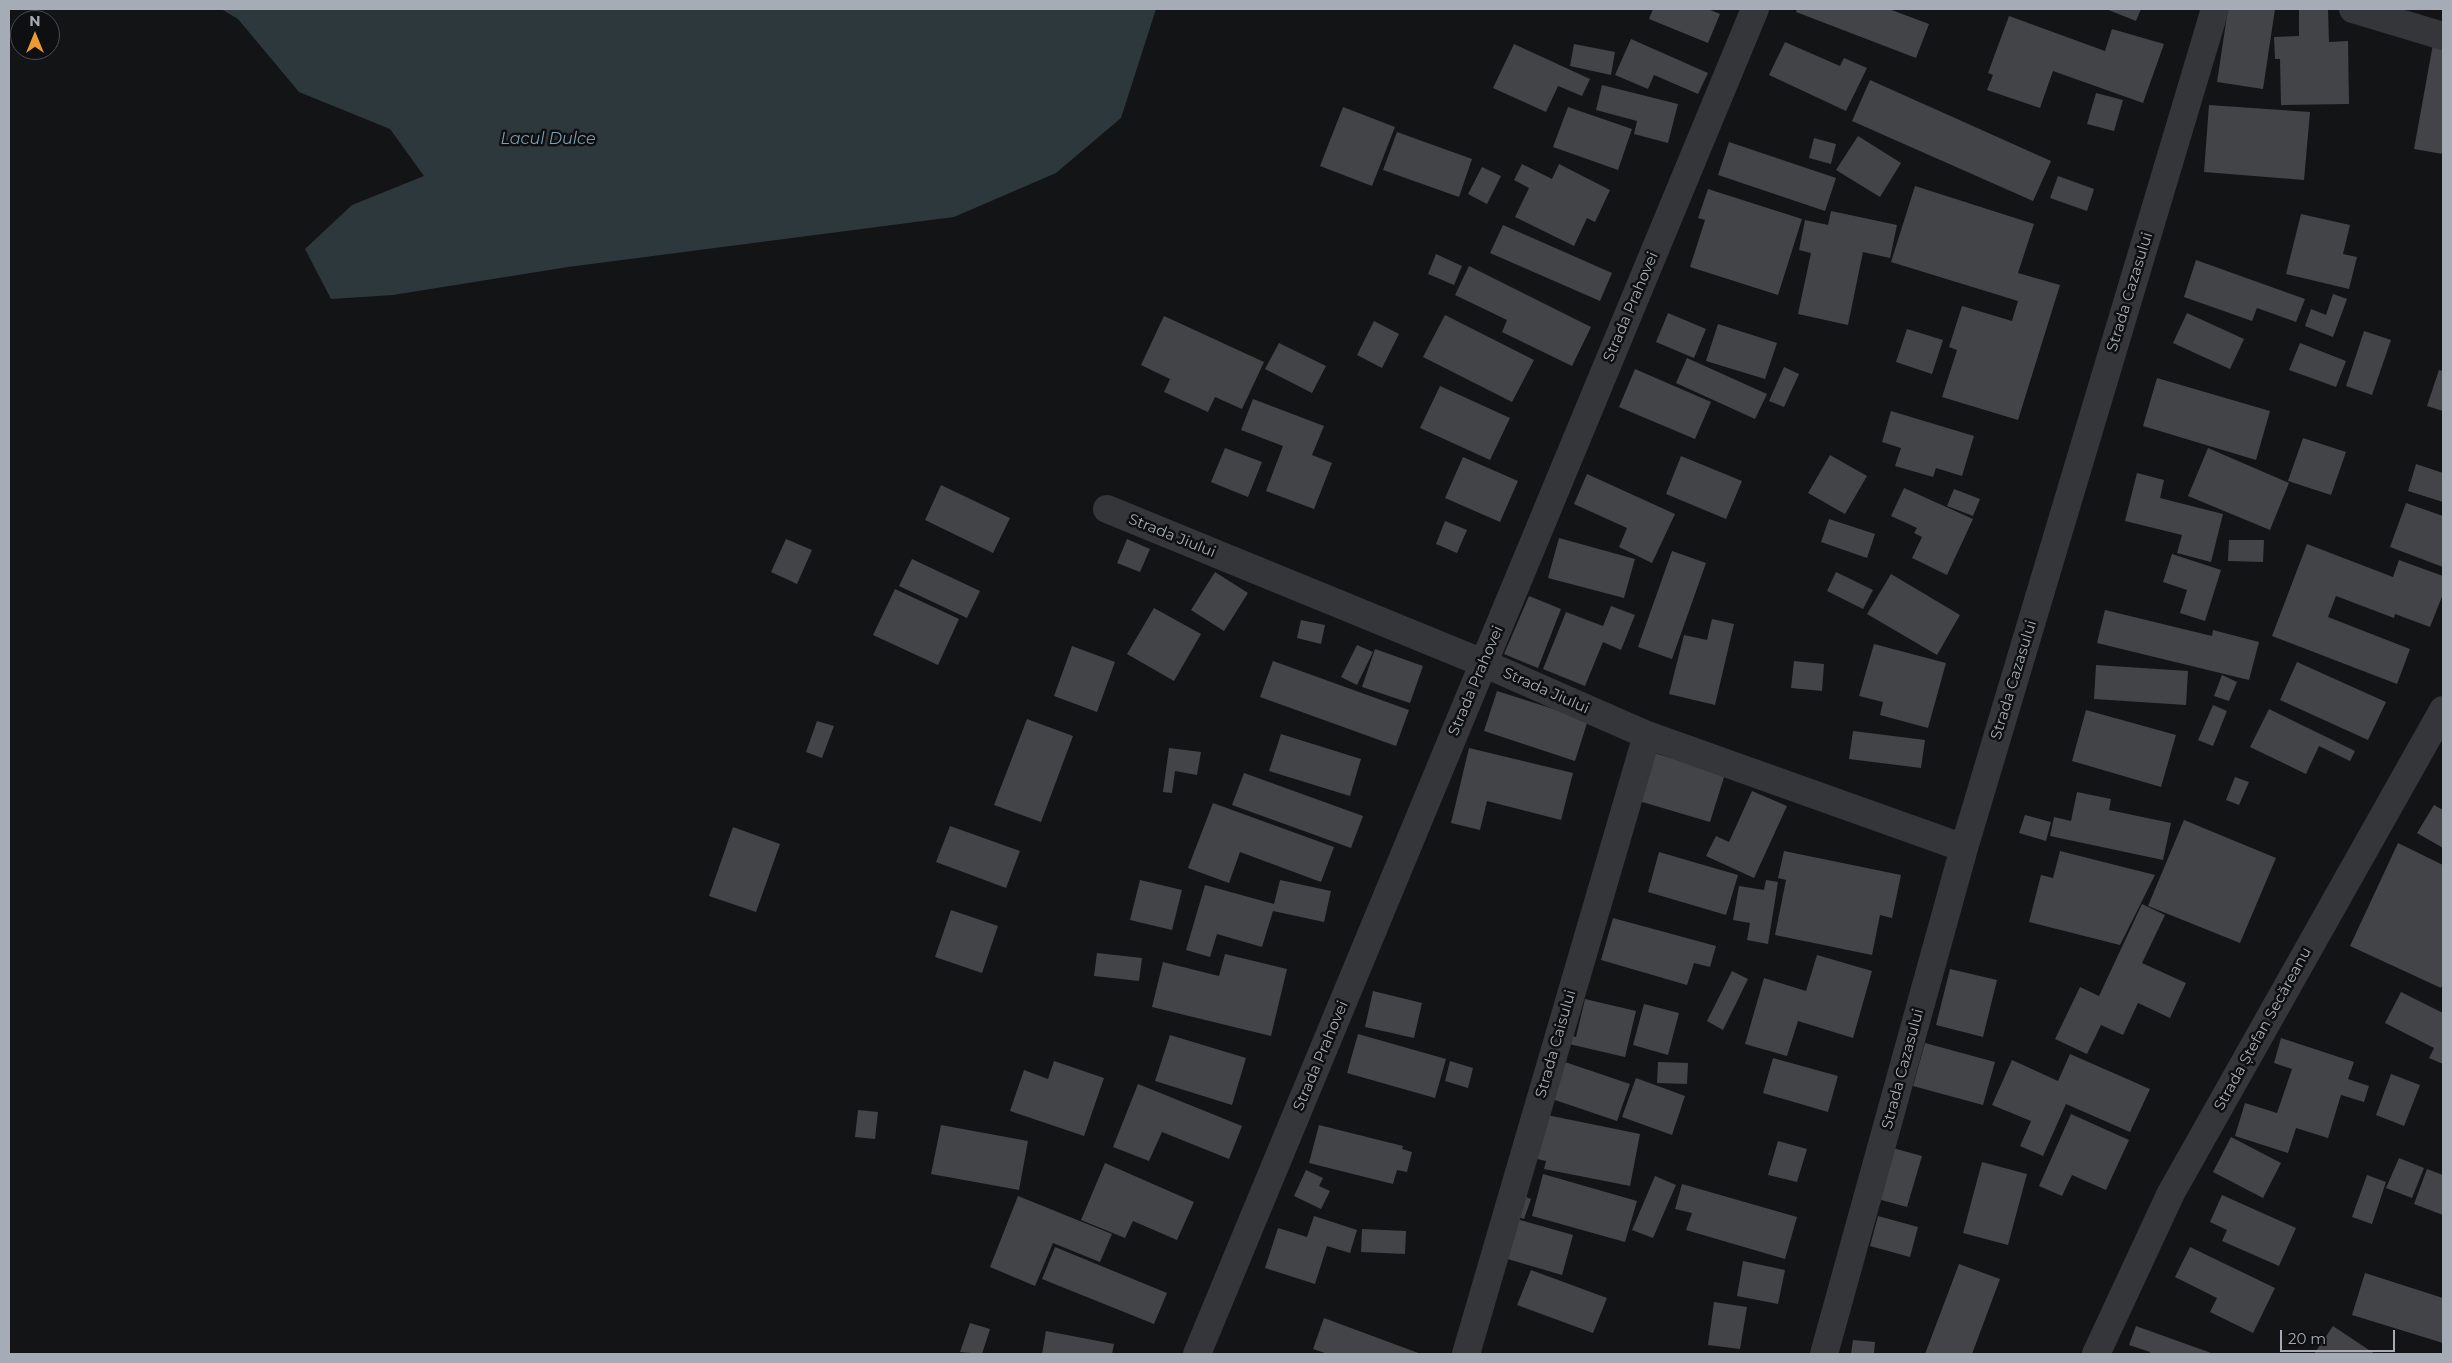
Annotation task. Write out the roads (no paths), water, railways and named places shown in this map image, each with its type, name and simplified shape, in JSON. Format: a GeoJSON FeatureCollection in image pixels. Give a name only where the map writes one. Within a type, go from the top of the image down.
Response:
{"type":"FeatureCollection","features":[{"type":"Feature","properties":{"kind":"street","name":"Strada Prahovei"},"geometry":{"type":"LineString","coordinates":[[1197,1354],[1754,9]]}},
{"type":"Feature","properties":{"kind":"street","name":"Strada Cazasului"},"geometry":{"type":"LineString","coordinates":[[1824,1354],[1964,848],[2215,9]]}},
{"type":"Feature","properties":{"kind":"street"},"geometry":{"type":"LineString","coordinates":[[2353,9],[2443,36]]}},
{"type":"Feature","properties":{"kind":"street","name":"Strada Jiului"},"geometry":{"type":"LineString","coordinates":[[1107,509],[1483,663],[1647,734],[1964,848]]}},
{"type":"Feature","properties":{"kind":"street","name":"Strada Ștefan Secăreanu"},"geometry":{"type":"LineString","coordinates":[[2096,1354],[2171,1193],[2443,710]]}},
{"type":"Feature","properties":{"kind":"street","name":"Strada Caisului"},"geometry":{"type":"LineString","coordinates":[[1466,1354],[1647,734]]}},
{"type":"Feature","properties":{"kind":"water","name":"Lacul Dulce"},"geometry":{"type":"Polygon","coordinates":[[[221,9],[1156,9],[1121,118],[1056,173],[954,217],[568,267],[393,295],[331,299],[305,249],[352,205],[424,176],[390,129],[299,92],[238,19],[221,9]]]}}]}
